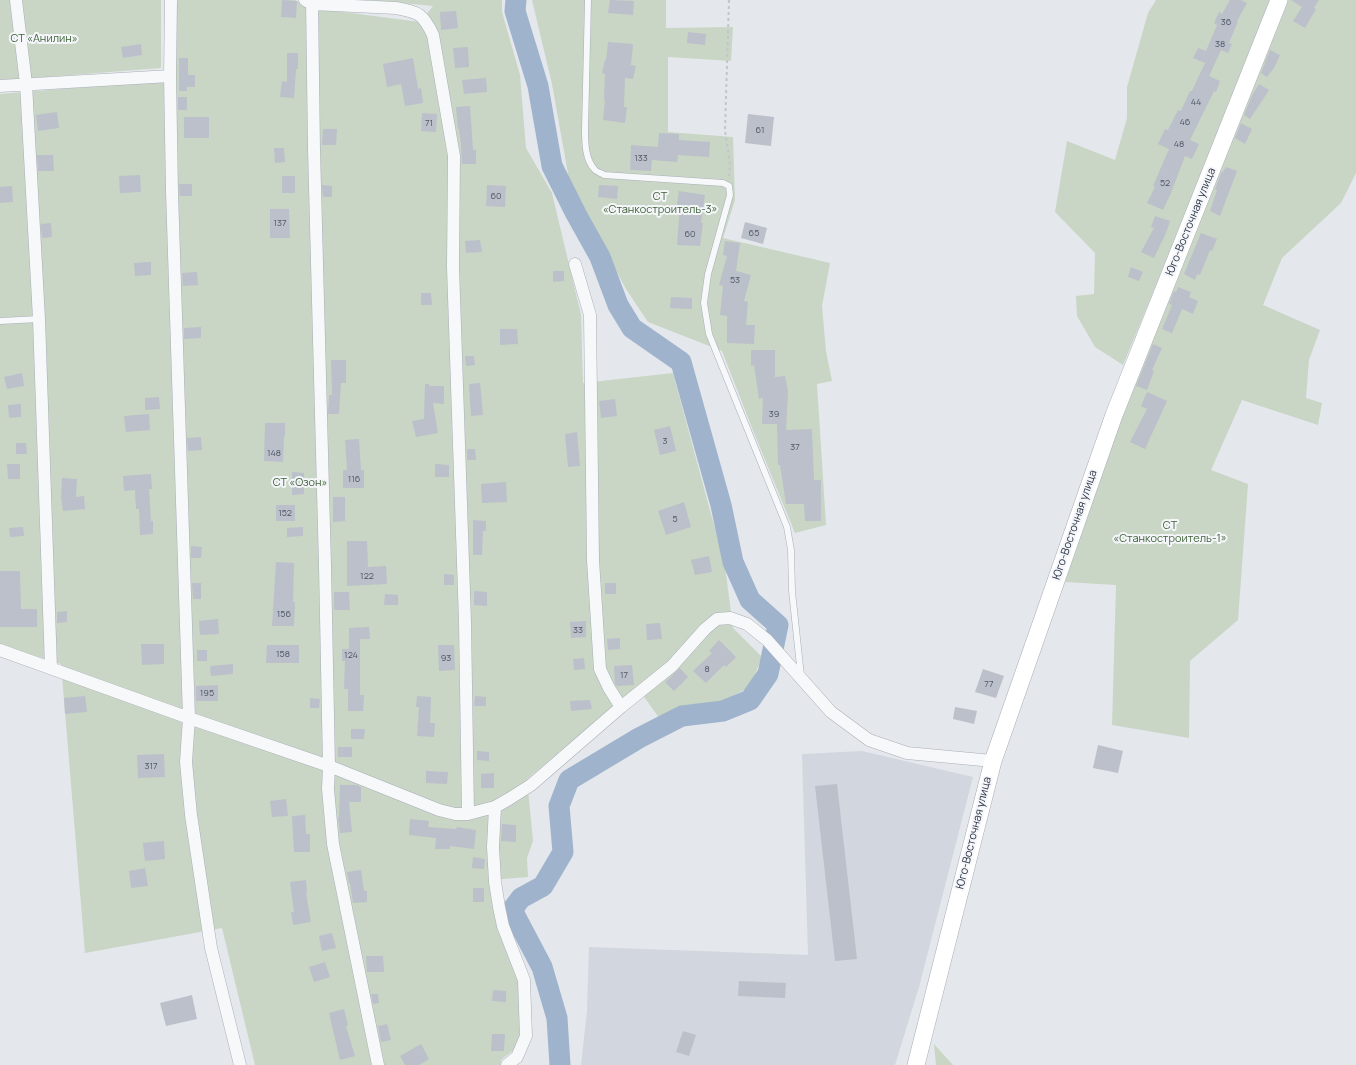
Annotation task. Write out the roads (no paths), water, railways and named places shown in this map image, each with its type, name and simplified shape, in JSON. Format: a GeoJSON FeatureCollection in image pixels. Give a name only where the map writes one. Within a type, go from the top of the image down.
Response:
{"type":"FeatureCollection","features":[{"type":"Feature","properties":{"kind":"street"},"geometry":{"type":"LineString","coordinates":[[16,0],[26,84],[39,319],[51,668]]}},
{"type":"Feature","properties":{"kind":"street"},"geometry":{"type":"LineString","coordinates":[[172,0],[170,76],[172,192],[189,718],[186,762],[191,815],[211,948],[240,1065]]}},
{"type":"Feature","properties":{"kind":"street","name":"Юго-Восточная улица"},"geometry":{"type":"LineString","coordinates":[[916,1065],[993,761],[1114,415],[1279,0]]}},
{"type":"Feature","properties":{"kind":"street"},"geometry":{"type":"LineString","coordinates":[[378,1065],[333,844],[328,789],[329,766],[325,566],[309,1],[409,10],[419,14],[426,21],[433,35],[454,156],[453,267],[465,614],[468,814]]}},
{"type":"Feature","properties":{"kind":"street"},"geometry":{"type":"LineString","coordinates":[[0,86],[170,76]]}},
{"type":"Feature","properties":{"kind":"street"},"geometry":{"type":"LineString","coordinates":[[575,264],[590,315],[593,560],[600,670],[621,707]]}},
{"type":"Feature","properties":{"kind":"street"},"geometry":{"type":"LineString","coordinates":[[0,650],[189,718],[329,766],[439,810],[455,814],[468,814],[495,807],[531,785],[621,707],[672,666],[705,629],[717,619],[730,618],[747,624],[767,640],[831,712],[869,740],[907,753],[993,761]]}},
{"type":"Feature","properties":{"kind":"street"},"geometry":{"type":"LineString","coordinates":[[495,807],[493,847],[495,882],[499,907],[503,926],[524,980],[526,1036],[517,1057],[507,1065]]}},
{"type":"Feature","properties":{"kind":"lane"},"geometry":{"type":"LineString","coordinates":[[588,0],[585,129],[586,147],[590,162],[595,170],[604,174],[724,183],[729,186],[730,195],[708,274],[704,303],[709,334],[788,526],[791,550],[792,591],[802,680]]}},
{"type":"Feature","properties":{"kind":"lane"},"geometry":{"type":"LineString","coordinates":[[0,322],[39,319]]}},
{"type":"Feature","properties":{"kind":"waterway"},"geometry":{"type":"LineString","coordinates":[[516,0],[515,11],[538,86],[552,166],[600,257],[618,305],[632,328],[681,362],[721,505],[733,562],[750,600],[778,625],[768,674],[750,700],[723,711],[682,716],[639,738],[569,780],[559,806],[563,852],[543,886],[521,898],[512,910],[542,967],[557,1018],[560,1065]]}},
{"type":"Feature","properties":{"kind":"park label","name":"СТ «Анилин»"},"geometry":{"type":"Point","coordinates":[44,39]}},
{"type":"Feature","properties":{"kind":"park label","name":"СТ «Станкостроитель-3»"},"geometry":{"type":"Point","coordinates":[660,203]}},
{"type":"Feature","properties":{"kind":"park label","name":"СТ «Озон»"},"geometry":{"type":"Point","coordinates":[300,483]}},
{"type":"Feature","properties":{"kind":"park label","name":"СТ «Станкостроитель-1»"},"geometry":{"type":"Point","coordinates":[1170,532]}}]}
